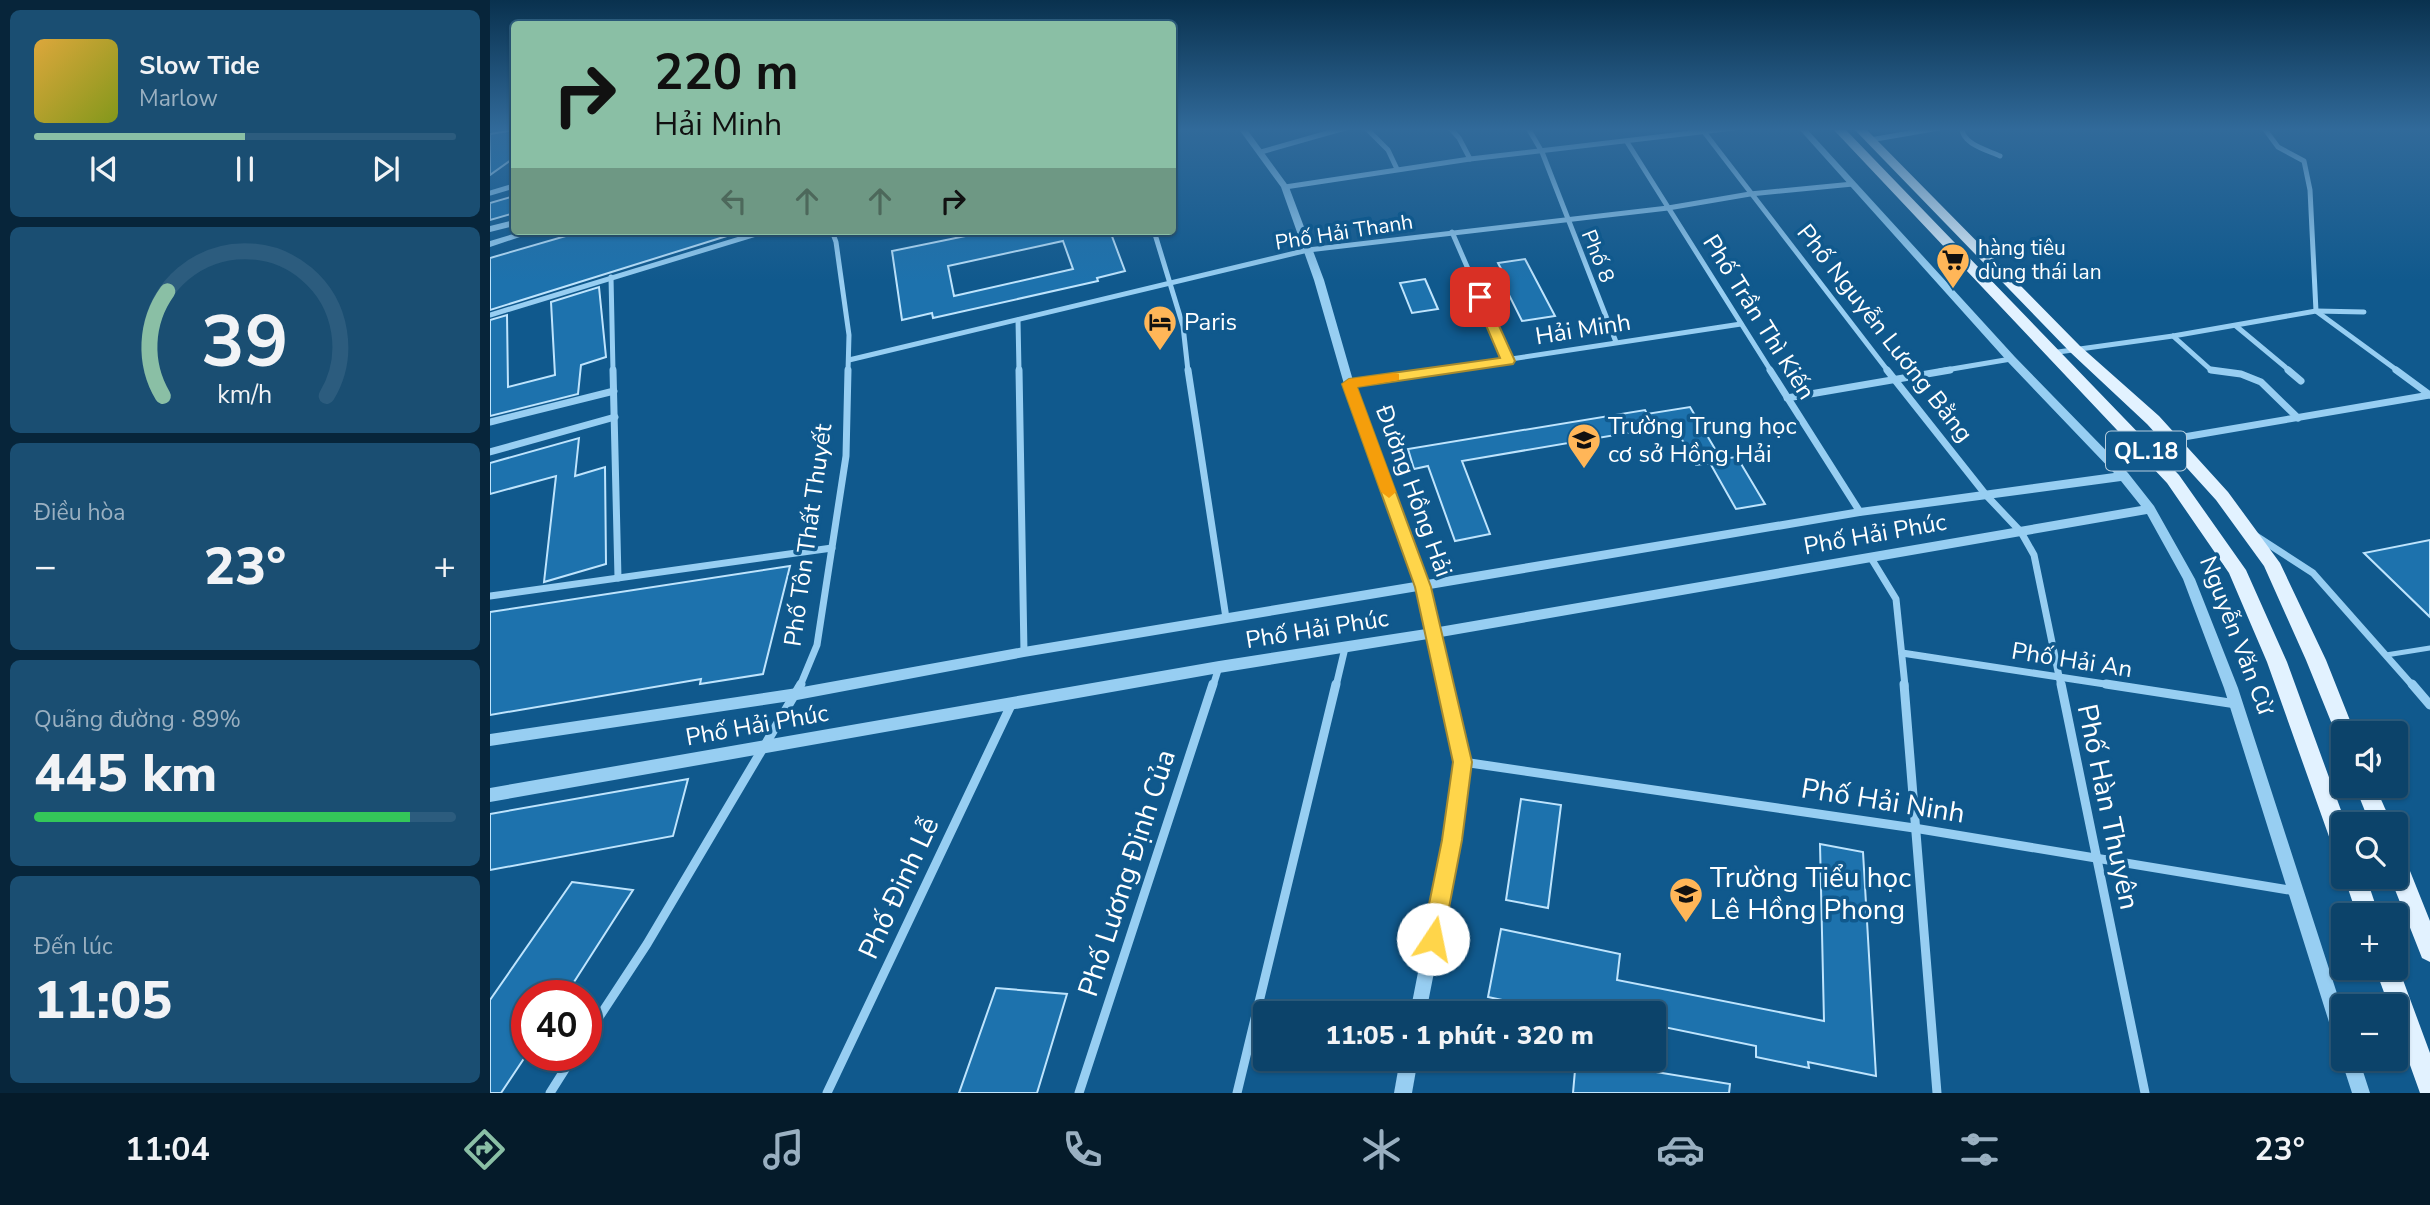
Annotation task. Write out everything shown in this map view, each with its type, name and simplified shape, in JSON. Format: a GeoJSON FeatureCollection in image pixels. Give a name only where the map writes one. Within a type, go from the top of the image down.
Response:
{"type":"FeatureCollection","features":[{"type":"Feature","properties":{"kind":"main road","name":"Nguyễn Văn Cừ"},"geometry":{"type":"LineString","coordinates":[[1886,179],[2173,479],[2237,570],[2277,662],[2331,812]]}},
{"type":"Feature","properties":{"kind":"main road","name":"Nguyễn Văn Cừ"},"geometry":{"type":"LineString","coordinates":[[1908,179],[2075,349],[2170,439],[2222,496],[2271,563],[2316,660],[2340,721]]}},
{"type":"Feature","properties":{"kind":"main road"},"geometry":{"type":"LineString","coordinates":[[2406,889],[2430,950]]}},
{"type":"Feature","properties":{"kind":"main road"},"geometry":{"type":"LineString","coordinates":[[2391,980],[2430,1087]]}},
{"type":"Feature","properties":{"kind":"street","name":"Đường Hồng Hải"},"geometry":{"type":"LineString","coordinates":[[1280,179],[1285,187],[1308,250],[1349,384],[1423,587],[1463,762],[1452,840],[1420,1001]]}},
{"type":"Feature","properties":{"kind":"street"},"geometry":{"type":"LineString","coordinates":[[1285,187],[1334,179]]}},
{"type":"Feature","properties":{"kind":"street","name":"Phố 8"},"geometry":{"type":"LineString","coordinates":[[1552,179],[1616,342]]}},
{"type":"Feature","properties":{"kind":"street","name":"Phố Trần Thì Kiến"},"geometry":{"type":"LineString","coordinates":[[1650,179],[1860,512]]}},
{"type":"Feature","properties":{"kind":"street","name":"Phố Nguyễn Lương Bằng"},"geometry":{"type":"LineString","coordinates":[[1742,179],[1894,379],[1986,495],[2021,532]]}},
{"type":"Feature","properties":{"kind":"street","name":"Nguyễn Văn Cừ"},"geometry":{"type":"LineString","coordinates":[[1848,179],[2011,359],[2124,476],[2150,509],[2189,579],[2236,704],[2331,1000]]}},
{"type":"Feature","properties":{"kind":"street"},"geometry":{"type":"LineString","coordinates":[[2308,179],[2316,311]]}},
{"type":"Feature","properties":{"kind":"street","name":"Phố Hải Thanh"},"geometry":{"type":"LineString","coordinates":[[849,359],[1308,250],[1853,184]]}},
{"type":"Feature","properties":{"kind":"street"},"geometry":{"type":"LineString","coordinates":[[490,193],[511,187]]}},
{"type":"Feature","properties":{"kind":"street"},"geometry":{"type":"LineString","coordinates":[[490,229],[511,224]]}},
{"type":"Feature","properties":{"kind":"street"},"geometry":{"type":"LineString","coordinates":[[1452,232],[1508,361]]}},
{"type":"Feature","properties":{"kind":"street"},"geometry":{"type":"LineString","coordinates":[[490,244],[520,235]]}},
{"type":"Feature","properties":{"kind":"street"},"geometry":{"type":"LineString","coordinates":[[490,315],[753,235]]}},
{"type":"Feature","properties":{"kind":"street","name":"Phố Tôn Thất Thuyết"},"geometry":{"type":"LineString","coordinates":[[602,1012],[654,932],[797,694],[817,645],[846,456],[849,335],[833,235]]}},
{"type":"Feature","properties":{"kind":"street"},"geometry":{"type":"LineString","coordinates":[[1155,235],[1183,326],[1195,427],[1226,618]]}},
{"type":"Feature","properties":{"kind":"street"},"geometry":{"type":"LineString","coordinates":[[611,277],[618,578]]}},
{"type":"Feature","properties":{"kind":"street"},"geometry":{"type":"LineString","coordinates":[[2051,353],[2174,336],[2316,311],[2364,312]]}},
{"type":"Feature","properties":{"kind":"street"},"geometry":{"type":"LineString","coordinates":[[2316,311],[2430,395]]}},
{"type":"Feature","properties":{"kind":"street"},"geometry":{"type":"LineString","coordinates":[[1018,320],[1024,652]]}},
{"type":"Feature","properties":{"kind":"street","name":"Hải Minh"},"geometry":{"type":"LineString","coordinates":[[1349,384],[1741,324]]}},
{"type":"Feature","properties":{"kind":"street"},"geometry":{"type":"LineString","coordinates":[[2236,326],[2301,381]]}},
{"type":"Feature","properties":{"kind":"street"},"geometry":{"type":"LineString","coordinates":[[2174,336],[2201,364],[2211,370],[2241,374],[2261,382],[2298,418]]}},
{"type":"Feature","properties":{"kind":"street"},"geometry":{"type":"LineString","coordinates":[[1787,397],[2011,359]]}},
{"type":"Feature","properties":{"kind":"street"},"geometry":{"type":"LineString","coordinates":[[490,422],[614,391]]}},
{"type":"Feature","properties":{"kind":"street"},"geometry":{"type":"LineString","coordinates":[[2170,439],[2430,395]]}},
{"type":"Feature","properties":{"kind":"street"},"geometry":{"type":"LineString","coordinates":[[490,452],[615,417]]}},
{"type":"Feature","properties":{"kind":"street","name":"Phố Hải Phúc"},"geometry":{"type":"LineString","coordinates":[[490,740],[797,694],[1024,652],[1860,512],[2124,476]]}},
{"type":"Feature","properties":{"kind":"street","name":"Phố Hải Phúc"},"geometry":{"type":"LineString","coordinates":[[490,794],[2150,509]]}},
{"type":"Feature","properties":{"kind":"street"},"geometry":{"type":"LineString","coordinates":[[2246,528],[2314,573],[2430,705]]}},
{"type":"Feature","properties":{"kind":"street","name":"Phố Hàn Thuyên"},"geometry":{"type":"LineString","coordinates":[[2021,532],[2034,555],[2145,1093]]}},
{"type":"Feature","properties":{"kind":"street"},"geometry":{"type":"LineString","coordinates":[[490,596],[832,548]]}},
{"type":"Feature","properties":{"kind":"street"},"geometry":{"type":"LineString","coordinates":[[1871,558],[1896,599],[1937,1093]]}},
{"type":"Feature","properties":{"kind":"street"},"geometry":{"type":"LineString","coordinates":[[1237,1093],[1345,648]]}},
{"type":"Feature","properties":{"kind":"street","name":"Phố Hải An"},"geometry":{"type":"LineString","coordinates":[[1902,653],[2236,704]]}},
{"type":"Feature","properties":{"kind":"street","name":"Phố Lương Định Của"},"geometry":{"type":"LineString","coordinates":[[1079,1093],[1219,667]]}},
{"type":"Feature","properties":{"kind":"street","name":"Phố Đinh Lễ"},"geometry":{"type":"LineString","coordinates":[[827,1093],[1012,703]]}},
{"type":"Feature","properties":{"kind":"street","name":"Phố Hải Ninh"},"geometry":{"type":"LineString","coordinates":[[1463,762],[1914,828],[2296,891]]}},
{"type":"Feature","properties":{"kind":"street"},"geometry":{"type":"LineString","coordinates":[[550,1093],[564,1071]]}},
{"type":"Feature","properties":{"kind":"street"},"geometry":{"type":"LineString","coordinates":[[1403,1093],[1407,1071]]}},
{"type":"Feature","properties":{"kind":"street"},"geometry":{"type":"LineString","coordinates":[[2354,1071],[2361,1093]]}},
{"type":"Feature","properties":{"kind":"lane"},"geometry":{"type":"LineString","coordinates":[[2386,655],[2430,648]]}},
{"type":"Feature","properties":{"kind":"building"},"geometry":{"type":"Polygon","coordinates":[[[511,197],[511,214],[490,220],[490,203],[511,197]]]}},
{"type":"Feature","properties":{"kind":"building"},"geometry":{"type":"Polygon","coordinates":[[[569,235],[730,235],[490,310],[490,258],[569,235]]]}},
{"type":"Feature","properties":{"kind":"building"},"geometry":{"type":"Polygon","coordinates":[[[970,235],[1112,235],[1125,271],[1097,278],[1098,281],[933,318],[932,313],[902,320],[892,251],[970,235]],[[1063,241],[948,266],[954,296],[1073,269],[1063,241]]]}},
{"type":"Feature","properties":{"kind":"building"},"geometry":{"type":"Polygon","coordinates":[[[1525,259],[1555,316],[1522,321],[1503,283],[1508,282],[1498,263],[1525,259]]]}},
{"type":"Feature","properties":{"kind":"building"},"geometry":{"type":"Polygon","coordinates":[[[1425,279],[1438,309],[1412,313],[1400,283],[1425,279]]]}},
{"type":"Feature","properties":{"kind":"building"},"geometry":{"type":"Polygon","coordinates":[[[599,287],[606,357],[581,365],[578,394],[490,416],[490,320],[507,315],[508,387],[555,375],[551,302],[599,287]]]}},
{"type":"Feature","properties":{"kind":"building"},"geometry":{"type":"Polygon","coordinates":[[[1690,407],[1721,459],[1737,457],[1765,504],[1736,509],[1710,463],[1696,465],[1674,425],[1462,461],[1490,534],[1455,541],[1428,466],[1414,469],[1408,449],[1645,410],[1647,414],[1690,407]]]}},
{"type":"Feature","properties":{"kind":"building"},"geometry":{"type":"Polygon","coordinates":[[[579,438],[575,476],[605,467],[606,564],[544,582],[556,476],[490,494],[490,463],[579,438]]]}},
{"type":"Feature","properties":{"kind":"building"},"geometry":{"type":"Polygon","coordinates":[[[2430,540],[2430,617],[2364,553],[2430,540]]]}},
{"type":"Feature","properties":{"kind":"building"},"geometry":{"type":"Polygon","coordinates":[[[790,566],[763,674],[700,684],[701,679],[490,715],[490,612],[790,566]]]}},
{"type":"Feature","properties":{"kind":"building"},"geometry":{"type":"Polygon","coordinates":[[[688,779],[673,836],[490,870],[490,814],[688,779]]]}},
{"type":"Feature","properties":{"kind":"building"},"geometry":{"type":"Polygon","coordinates":[[[1521,799],[1561,805],[1548,908],[1506,900],[1521,799]]]}},
{"type":"Feature","properties":{"kind":"building"},"geometry":{"type":"Polygon","coordinates":[[[1820,844],[1863,852],[1876,1076],[1808,1062],[1809,1068],[1756,1057],[1756,1046],[1666,1027],[1666,1001],[1507,1001],[1488,997],[1501,929],[1620,954],[1617,980],[1824,1021],[1820,844]]]}},
{"type":"Feature","properties":{"kind":"building"},"geometry":{"type":"Polygon","coordinates":[[[572,882],[633,890],[575,980],[511,980],[511,1071],[516,1071],[501,1093],[490,1093],[490,1000],[572,882]]]}},
{"type":"Feature","properties":{"kind":"building"},"geometry":{"type":"Polygon","coordinates":[[[996,988],[1067,994],[1037,1093],[959,1093],[996,988]]]}},
{"type":"Feature","properties":{"kind":"building"},"geometry":{"type":"Polygon","coordinates":[[[1575,1071],[1650,1071],[1730,1084],[1729,1093],[1573,1093],[1575,1071]]]}},
{"type":"Feature","properties":{"kind":"slow traffic"},"geometry":{"type":"LineString","coordinates":[[1389,492],[1349,384],[1394,377]]}},
{"type":"Feature","properties":{"kind":"place","name":"hàng tiêu dùng thái lan"},"geometry":{"type":"Point","coordinates":[1953,290]}},
{"type":"Feature","properties":{"kind":"place","name":"Paris"},"geometry":{"type":"Point","coordinates":[1160,352]}},
{"type":"Feature","properties":{"kind":"place","name":"Trường Trung học cơ sở Hồng Hải"},"geometry":{"type":"Point","coordinates":[1584,470]}},
{"type":"Feature","properties":{"kind":"place","name":"Trường Tiểu học Lê Hồng Phong"},"geometry":{"type":"Point","coordinates":[1686,924]}},
{"type":"Feature","properties":{"kind":"route"},"geometry":{"type":"LineString","coordinates":[[1433,939],[1452,840],[1463,762],[1423,587],[1349,384],[1508,361],[1480,297]]}}]}
